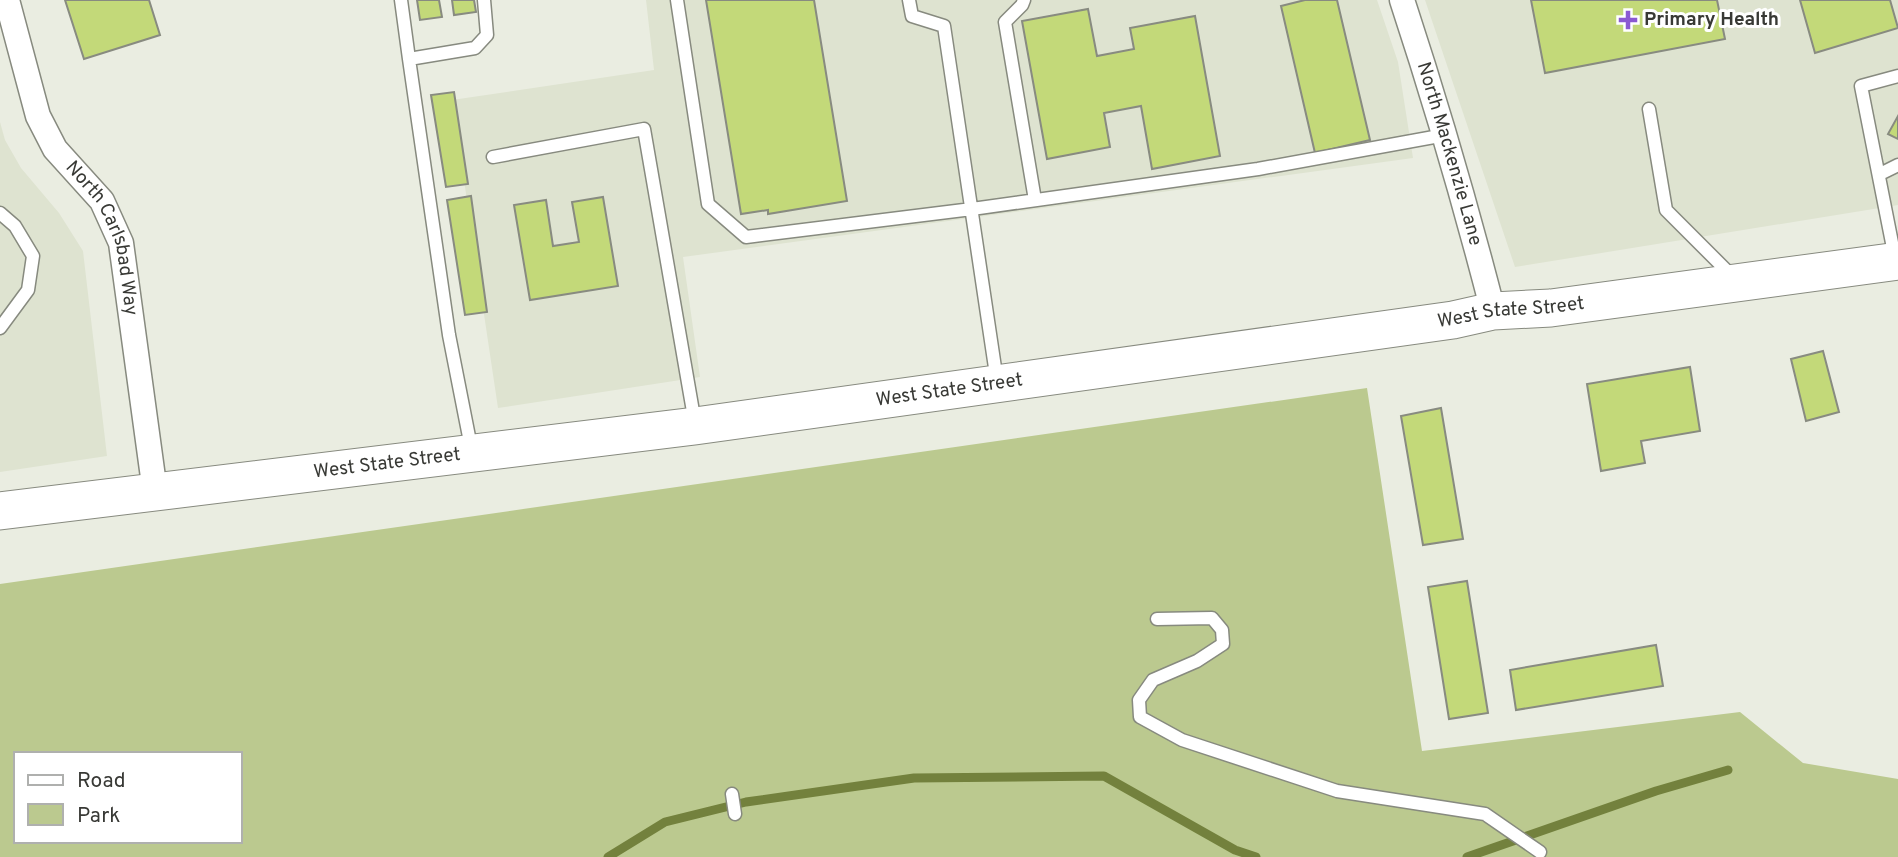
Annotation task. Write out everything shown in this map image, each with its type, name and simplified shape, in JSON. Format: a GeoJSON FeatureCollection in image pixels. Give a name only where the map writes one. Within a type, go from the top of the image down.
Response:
{"type":"FeatureCollection","features":[{"type":"Feature","properties":{"kind":"main road","name":"West State Street"},"geometry":{"type":"LineString","coordinates":[[0,511],[695,426],[1453,320],[1493,311],[1551,308],[1897,261]]}},
{"type":"Feature","properties":{"kind":"street","name":"North Carlsbad Way"},"geometry":{"type":"LineString","coordinates":[[7,0],[38,116],[55,149],[102,201],[121,243],[155,492]]}},
{"type":"Feature","properties":{"kind":"street","name":"North Mackenzie Lane"},"geometry":{"type":"LineString","coordinates":[[1402,0],[1459,179],[1493,311]]}},
{"type":"Feature","properties":{"kind":"lane"},"geometry":{"type":"LineString","coordinates":[[401,0],[449,335],[472,454]]}},
{"type":"Feature","properties":{"kind":"lane"},"geometry":{"type":"LineString","coordinates":[[409,59],[475,48],[487,35],[484,0]]}},
{"type":"Feature","properties":{"kind":"lane"},"geometry":{"type":"LineString","coordinates":[[677,0],[708,204],[746,237],[1258,169],[1444,135]]}},
{"type":"Feature","properties":{"kind":"lane"},"geometry":{"type":"LineString","coordinates":[[909,0],[912,16],[944,26],[998,384]]}},
{"type":"Feature","properties":{"kind":"lane"},"geometry":{"type":"LineString","coordinates":[[1024,0],[1005,22],[1035,200]]}},
{"type":"Feature","properties":{"kind":"lane"},"geometry":{"type":"LineString","coordinates":[[1897,261],[1861,86],[1898,76]]}},
{"type":"Feature","properties":{"kind":"lane"},"geometry":{"type":"LineString","coordinates":[[1649,109],[1666,209],[1739,284]]}},
{"type":"Feature","properties":{"kind":"lane"},"geometry":{"type":"LineString","coordinates":[[493,157],[643,129],[695,426]]}},
{"type":"Feature","properties":{"kind":"lane"},"geometry":{"type":"LineString","coordinates":[[1880,174],[1898,165]]}},
{"type":"Feature","properties":{"kind":"lane"},"geometry":{"type":"LineString","coordinates":[[0,213],[15,226],[33,256],[28,290],[0,328]]}},
{"type":"Feature","properties":{"kind":"lane"},"geometry":{"type":"LineString","coordinates":[[1157,619],[1212,618],[1222,630],[1223,644],[1197,661],[1153,680],[1139,700],[1140,717],[1182,740],[1337,791],[1485,814],[1540,852]]}},
{"type":"Feature","properties":{"kind":"lane"},"geometry":{"type":"LineString","coordinates":[[732,794],[735,814]]}},
{"type":"Feature","properties":{"kind":"shaded area"},"geometry":{"type":"Polygon","coordinates":[[[646,0],[1377,0],[1398,62],[1413,158],[683,257],[700,377],[498,408],[452,100],[654,70],[646,0]]]}},
{"type":"Feature","properties":{"kind":"shaded area"},"geometry":{"type":"Polygon","coordinates":[[[1425,0],[1898,0],[1898,205],[1515,267],[1425,0]]]}},
{"type":"Feature","properties":{"kind":"shaded area"},"geometry":{"type":"Polygon","coordinates":[[[0,122],[5,140],[21,168],[59,213],[83,251],[107,456],[0,472],[0,122]]]}},
{"type":"Feature","properties":{"kind":"green space"},"geometry":{"type":"Polygon","coordinates":[[[1367,388],[1422,751],[1740,712],[1803,763],[1898,779],[1898,857],[0,857],[0,584],[1367,388]]]}},
{"type":"Feature","properties":{"kind":"building"},"geometry":{"type":"Polygon","coordinates":[[[65,0],[149,0],[160,35],[84,59],[65,0]]]}},
{"type":"Feature","properties":{"kind":"building"},"geometry":{"type":"Polygon","coordinates":[[[417,0],[439,0],[442,17],[420,20],[417,0]]]}},
{"type":"Feature","properties":{"kind":"building"},"geometry":{"type":"Polygon","coordinates":[[[452,0],[474,0],[476,12],[454,15],[452,0]]]}},
{"type":"Feature","properties":{"kind":"building"},"geometry":{"type":"Polygon","coordinates":[[[706,0],[814,0],[847,201],[768,214],[768,210],[741,214],[706,0]]]}},
{"type":"Feature","properties":{"kind":"building"},"geometry":{"type":"Polygon","coordinates":[[[1305,0],[1337,0],[1370,140],[1315,153],[1281,6],[1305,0]]]}},
{"type":"Feature","properties":{"kind":"building","name":"Primary Health"},"geometry":{"type":"Polygon","coordinates":[[[1531,0],[1717,0],[1725,39],[1545,73],[1531,0]]]}},
{"type":"Feature","properties":{"kind":"building"},"geometry":{"type":"Polygon","coordinates":[[[1800,0],[1890,0],[1898,28],[1815,53],[1800,0]]]}},
{"type":"Feature","properties":{"kind":"building"},"geometry":{"type":"Polygon","coordinates":[[[1088,9],[1097,56],[1134,49],[1130,28],[1195,16],[1220,156],[1152,169],[1141,106],[1104,113],[1110,147],[1047,159],[1022,21],[1088,9]]]}},
{"type":"Feature","properties":{"kind":"building"},"geometry":{"type":"Polygon","coordinates":[[[454,92],[468,184],[446,187],[431,95],[454,92]]]}},
{"type":"Feature","properties":{"kind":"building"},"geometry":{"type":"Polygon","coordinates":[[[1898,116],[1898,139],[1888,134],[1898,116]]]}},
{"type":"Feature","properties":{"kind":"building"},"geometry":{"type":"Polygon","coordinates":[[[471,196],[487,312],[465,315],[447,200],[471,196]]]}},
{"type":"Feature","properties":{"kind":"building"},"geometry":{"type":"Polygon","coordinates":[[[603,197],[618,286],[530,300],[514,205],[546,200],[553,246],[579,242],[572,202],[603,197]]]}},
{"type":"Feature","properties":{"kind":"building"},"geometry":{"type":"Polygon","coordinates":[[[1823,351],[1839,412],[1806,421],[1791,359],[1823,351]]]}},
{"type":"Feature","properties":{"kind":"building"},"geometry":{"type":"Polygon","coordinates":[[[1690,367],[1700,431],[1641,441],[1645,463],[1601,471],[1587,384],[1690,367]]]}},
{"type":"Feature","properties":{"kind":"building"},"geometry":{"type":"Polygon","coordinates":[[[1441,408],[1463,539],[1423,545],[1401,416],[1441,408]]]}},
{"type":"Feature","properties":{"kind":"building"},"geometry":{"type":"Polygon","coordinates":[[[1467,581],[1488,713],[1449,719],[1428,587],[1467,581]]]}},
{"type":"Feature","properties":{"kind":"building"},"geometry":{"type":"Polygon","coordinates":[[[1656,645],[1663,686],[1516,710],[1510,670],[1656,645]]]}},
{"type":"Feature","properties":{"kind":"waterway"},"geometry":{"type":"LineString","coordinates":[[1467,857],[1656,791],[1728,770]]}},
{"type":"Feature","properties":{"kind":"waterway"},"geometry":{"type":"LineString","coordinates":[[608,857],[665,822],[746,802],[914,778],[1104,776],[1235,850],[1256,857]]}},
{"type":"Feature","properties":{"kind":"place","name":"Primary Health"},"geometry":{"type":"Point","coordinates":[1628,20]}}]}
